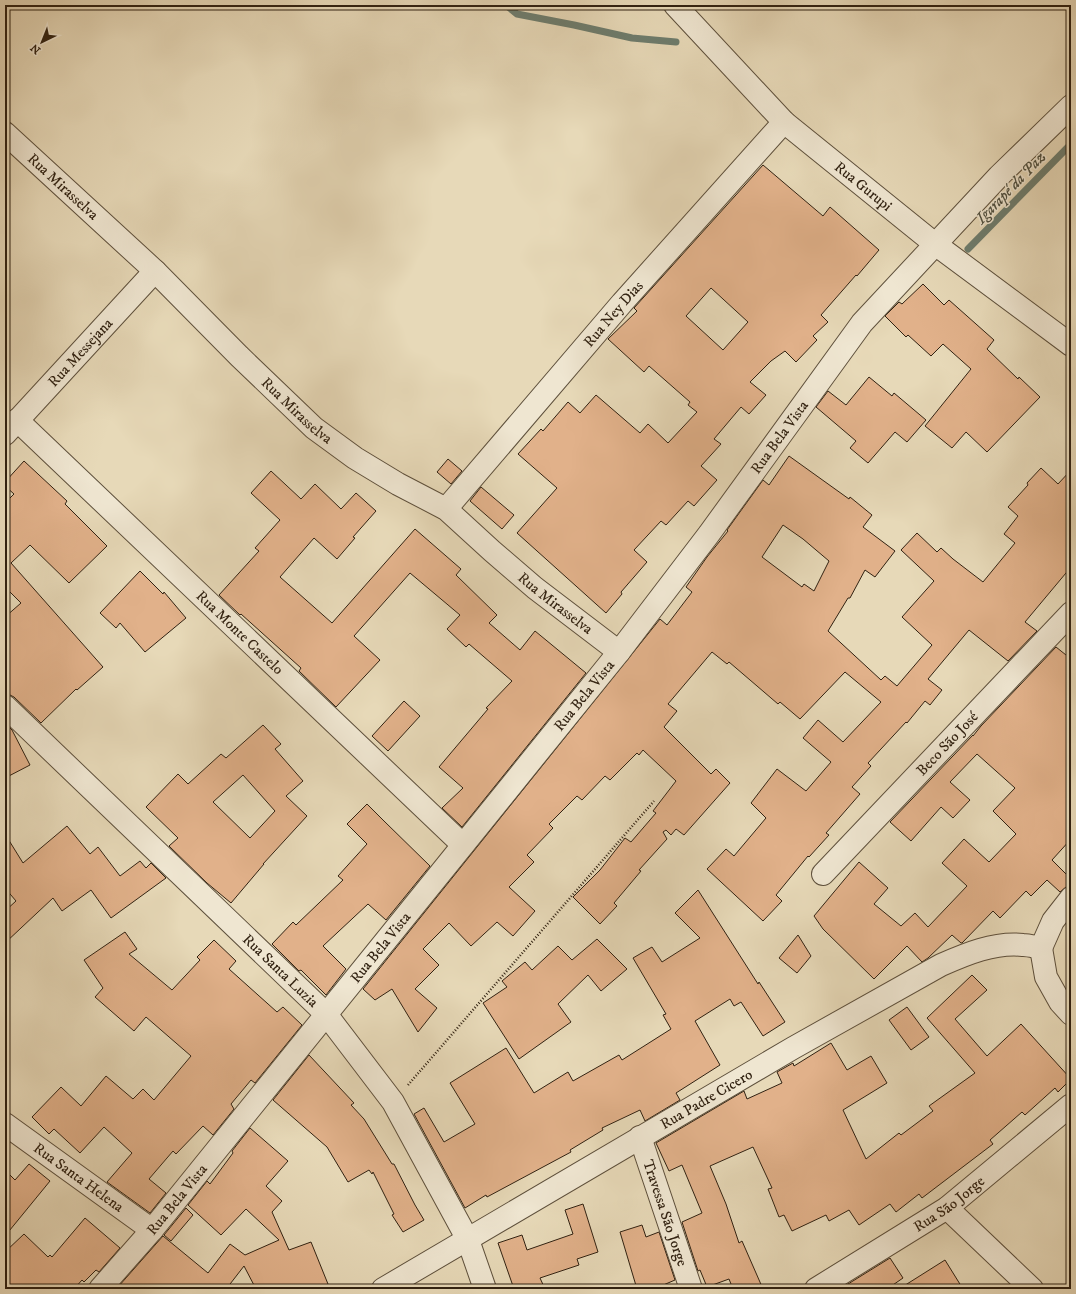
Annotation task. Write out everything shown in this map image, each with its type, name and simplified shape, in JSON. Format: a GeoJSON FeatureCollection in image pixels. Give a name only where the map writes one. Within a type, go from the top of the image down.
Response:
{"type":"FeatureCollection","features":[{"type":"Feature","properties":{"kind":"street","name":"Rua Gurupi"},"geometry":{"type":"LineString","coordinates":[[675,5],[784,122],[935,244],[1071,345]]}},
{"type":"Feature","properties":{"kind":"street","name":"Rua Bela Vista"},"geometry":{"type":"LineString","coordinates":[[100,1289],[152,1230],[619,652],[709,534],[862,323],[999,176],[1071,106]]}},
{"type":"Feature","properties":{"kind":"street","name":"Rua Ney Dias"},"geometry":{"type":"LineString","coordinates":[[446,510],[622,303],[784,122]]}},
{"type":"Feature","properties":{"kind":"street","name":"Rua Mirasselva"},"geometry":{"type":"LineString","coordinates":[[5,133],[155,271],[239,356],[314,428],[355,458],[398,484],[446,510],[535,588],[619,652]]}},
{"type":"Feature","properties":{"kind":"street","name":"Rua Messejana"},"geometry":{"type":"LineString","coordinates":[[11,427],[155,271]]}},
{"type":"Feature","properties":{"kind":"street","name":"Rua Monte Castelo"},"geometry":{"type":"LineString","coordinates":[[11,427],[463,845]]}},
{"type":"Feature","properties":{"kind":"street","name":"Beco São José"},"geometry":{"type":"LineString","coordinates":[[823,874],[1071,613]]}},
{"type":"Feature","properties":{"kind":"street","name":"Rua Santa Luzia"},"geometry":{"type":"LineString","coordinates":[[5,706],[326,1014],[393,1102],[468,1240],[485,1289]]}},
{"type":"Feature","properties":{"kind":"street"},"geometry":{"type":"LineString","coordinates":[[1071,898],[1053,921],[1041,948],[1046,977],[1060,1002],[1071,1014]]}},
{"type":"Feature","properties":{"kind":"street","name":"Rua Padre Cicero"},"geometry":{"type":"LineString","coordinates":[[383,1289],[793,1048],[941,965],[985,948],[1022,945],[1041,948]]}},
{"type":"Feature","properties":{"kind":"street","name":"Rua São Jorge"},"geometry":{"type":"LineString","coordinates":[[816,1289],[947,1208],[1071,1105]]}},
{"type":"Feature","properties":{"kind":"street","name":"Rua Santa Helena"},"geometry":{"type":"LineString","coordinates":[[5,1124],[152,1230]]}},
{"type":"Feature","properties":{"kind":"street","name":"Travessa São Jorge"},"geometry":{"type":"LineString","coordinates":[[640,1137],[691,1289]]}},
{"type":"Feature","properties":{"kind":"street"},"geometry":{"type":"LineString","coordinates":[[947,1208],[1032,1289]]}},
{"type":"Feature","properties":{"kind":"path"},"geometry":{"type":"LineString","coordinates":[[393,1102],[654,801]]}},
{"type":"Feature","properties":{"kind":"building"},"geometry":{"type":"Polygon","coordinates":[[[763,165],[823,216],[830,207],[879,250],[821,315],[828,322],[813,336],[817,340],[796,362],[785,351],[771,361],[750,382],[766,395],[749,414],[741,407],[714,439],[721,444],[701,466],[717,480],[694,506],[688,501],[666,525],[661,521],[634,550],[647,562],[621,592],[622,594],[606,613],[517,533],[557,488],[518,454],[541,429],[543,431],[568,402],[580,413],[596,395],[640,433],[648,424],[668,443],[697,412],[688,405],[690,402],[649,366],[644,372],[608,339],[637,311],[634,308],[763,165]],[[711,288],[686,316],[723,350],[748,322],[711,288]]]}},
{"type":"Feature","properties":{"kind":"building"},"geometry":{"type":"Polygon","coordinates":[[[923,284],[944,305],[949,300],[994,340],[987,349],[1018,379],[1019,377],[1040,397],[987,452],[966,432],[952,448],[925,426],[971,369],[943,344],[931,356],[908,335],[906,337],[885,316],[899,302],[902,304],[923,284]]]}},
{"type":"Feature","properties":{"kind":"building"},"geometry":{"type":"Polygon","coordinates":[[[869,377],[892,396],[894,393],[926,420],[907,442],[895,432],[868,463],[850,448],[856,441],[816,407],[828,391],[846,405],[869,377]]]}},
{"type":"Feature","properties":{"kind":"building"},"geometry":{"type":"Polygon","coordinates":[[[789,456],[849,499],[850,497],[872,515],[863,527],[895,551],[875,577],[865,570],[850,598],[848,598],[828,631],[881,680],[885,676],[897,686],[932,645],[902,617],[934,581],[901,550],[917,533],[937,552],[941,548],[983,582],[1015,543],[1004,534],[1018,516],[1008,507],[1041,468],[1058,484],[1071,470],[1071,567],[1025,622],[1037,631],[1008,661],[969,630],[928,679],[942,690],[930,705],[925,701],[907,723],[906,722],[868,763],[871,766],[852,787],[860,794],[826,833],[829,835],[809,857],[808,856],[776,895],[782,901],[763,921],[707,869],[726,849],[734,856],[766,818],[751,803],[777,769],[806,791],[831,762],[803,738],[818,720],[843,742],[881,702],[845,672],[800,719],[780,702],[778,704],[729,662],[727,664],[712,652],[668,704],[677,711],[664,727],[711,774],[716,769],[730,783],[684,835],[676,829],[671,835],[666,830],[663,832],[667,839],[639,870],[641,871],[614,903],[617,906],[600,924],[573,897],[600,870],[625,838],[631,842],[656,813],[653,811],[676,781],[643,750],[639,755],[637,753],[610,780],[605,776],[582,800],[577,796],[549,824],[553,828],[527,855],[534,862],[509,887],[535,911],[513,936],[497,922],[471,946],[449,923],[423,949],[439,965],[415,989],[437,1008],[418,1032],[392,989],[375,1000],[363,989],[660,619],[667,625],[692,592],[686,587],[728,531],[727,530],[763,480],[769,485],[789,456]],[[783,525],[762,557],[802,587],[804,584],[814,591],[829,561],[803,539],[783,525]]]}},
{"type":"Feature","properties":{"kind":"building"},"geometry":{"type":"Polygon","coordinates":[[[448,459],[462,471],[451,484],[437,472],[448,459]]]}},
{"type":"Feature","properties":{"kind":"building"},"geometry":{"type":"Polygon","coordinates":[[[24,461],[67,501],[65,504],[107,546],[69,583],[30,545],[11,563],[103,667],[77,690],[76,689],[41,723],[14,697],[5,694],[5,617],[21,603],[5,587],[5,503],[14,494],[5,486],[5,482],[24,461]]]}},
{"type":"Feature","properties":{"kind":"building"},"geometry":{"type":"Polygon","coordinates":[[[271,471],[301,499],[315,484],[341,509],[356,493],[376,511],[353,537],[355,538],[337,559],[314,538],[280,577],[332,623],[415,529],[461,569],[456,575],[497,615],[489,623],[520,650],[535,631],[586,673],[462,827],[442,808],[463,788],[439,767],[488,709],[486,708],[512,681],[469,644],[466,647],[447,629],[460,615],[410,573],[354,636],[380,660],[336,707],[299,671],[301,668],[219,595],[259,551],[255,548],[280,520],[251,493],[271,471]]]}},
{"type":"Feature","properties":{"kind":"building"},"geometry":{"type":"Polygon","coordinates":[[[481,487],[514,515],[502,529],[470,501],[481,487]]]}},
{"type":"Feature","properties":{"kind":"building"},"geometry":{"type":"Polygon","coordinates":[[[140,571],[163,594],[164,592],[186,618],[145,652],[120,623],[116,628],[100,613],[140,571]]]}},
{"type":"Feature","properties":{"kind":"building"},"geometry":{"type":"Polygon","coordinates":[[[1056,647],[1071,659],[1071,839],[1052,860],[1071,879],[1071,886],[1066,887],[1060,892],[1047,880],[1031,896],[1026,891],[1000,918],[993,911],[962,943],[952,935],[922,962],[907,946],[874,979],[823,929],[814,916],[859,862],[888,888],[874,904],[901,926],[915,913],[928,927],[967,886],[942,863],[964,839],[989,862],[1016,834],[993,811],[1015,788],[977,754],[950,782],[970,800],[953,818],[941,807],[911,841],[890,822],[1056,647]]]}},
{"type":"Feature","properties":{"kind":"building"},"geometry":{"type":"Polygon","coordinates":[[[404,701],[420,716],[388,751],[372,736],[404,701]]]}},
{"type":"Feature","properties":{"kind":"building"},"geometry":{"type":"Polygon","coordinates":[[[5,723],[12,730],[30,765],[5,778],[5,723]]]}},
{"type":"Feature","properties":{"kind":"building"},"geometry":{"type":"Polygon","coordinates":[[[263,725],[281,744],[275,749],[303,781],[286,796],[307,816],[263,864],[231,903],[207,883],[169,846],[178,838],[146,807],[178,774],[188,784],[221,754],[226,758],[263,725]],[[243,775],[213,802],[250,838],[275,811],[243,775]]]}},
{"type":"Feature","properties":{"kind":"building"},"geometry":{"type":"Polygon","coordinates":[[[367,804],[430,866],[386,920],[368,904],[323,946],[346,969],[326,995],[272,944],[293,922],[296,925],[343,880],[338,876],[367,844],[347,824],[367,804]]]}},
{"type":"Feature","properties":{"kind":"building"},"geometry":{"type":"Polygon","coordinates":[[[67,826],[90,854],[98,847],[120,876],[140,861],[146,868],[151,863],[166,878],[111,918],[91,890],[62,911],[53,898],[5,943],[5,911],[16,901],[5,888],[5,834],[23,863],[67,826]]]}},
{"type":"Feature","properties":{"kind":"building"},"geometry":{"type":"Polygon","coordinates":[[[698,890],[758,984],[759,982],[785,1022],[763,1036],[741,1002],[734,1006],[730,999],[695,1021],[720,1065],[676,1093],[680,1100],[645,1121],[640,1110],[602,1128],[603,1130],[570,1150],[571,1152],[487,1197],[486,1195],[465,1208],[414,1114],[424,1108],[444,1142],[475,1124],[450,1083],[506,1048],[534,1093],[568,1072],[573,1081],[619,1055],[622,1060],[671,1029],[663,1015],[666,1014],[633,958],[652,947],[662,962],[700,938],[675,913],[698,890]]]}},
{"type":"Feature","properties":{"kind":"building"},"geometry":{"type":"Polygon","coordinates":[[[125,932],[137,949],[129,954],[172,990],[200,960],[197,957],[214,940],[236,961],[229,969],[277,1012],[283,1007],[302,1025],[255,1083],[251,1080],[231,1104],[234,1109],[213,1135],[203,1126],[176,1154],[173,1151],[149,1179],[166,1193],[150,1213],[107,1182],[132,1153],[104,1127],[80,1153],[54,1129],[49,1134],[32,1117],[61,1087],[81,1106],[106,1076],[133,1099],[143,1089],[154,1100],[191,1056],[146,1017],[134,1031],[95,997],[103,988],[84,960],[125,932]]]}},
{"type":"Feature","properties":{"kind":"building"},"geometry":{"type":"Polygon","coordinates":[[[798,935],[811,956],[797,973],[779,958],[798,935]]]}},
{"type":"Feature","properties":{"kind":"building"},"geometry":{"type":"Polygon","coordinates":[[[597,939],[627,969],[601,991],[588,975],[558,1004],[571,1022],[519,1059],[483,1003],[507,987],[502,981],[525,962],[532,970],[558,946],[572,960],[597,939]]]}},
{"type":"Feature","properties":{"kind":"building"},"geometry":{"type":"Polygon","coordinates":[[[972,975],[987,990],[955,1019],[987,1056],[1021,1024],[1071,1079],[1058,1092],[1055,1088],[1025,1115],[1022,1112],[990,1140],[993,1144],[922,1198],[919,1194],[896,1212],[890,1204],[859,1225],[849,1210],[829,1221],[826,1215],[792,1231],[784,1215],[779,1217],[768,1189],[772,1188],[753,1147],[710,1166],[726,1204],[739,1243],[742,1241],[763,1289],[733,1289],[729,1279],[707,1287],[700,1270],[698,1271],[682,1222],[702,1213],[682,1165],[669,1171],[656,1143],[744,1091],[747,1099],[782,1083],[777,1072],[793,1063],[794,1066],[831,1043],[847,1070],[871,1056],[887,1083],[843,1110],[866,1159],[899,1133],[901,1135],[933,1111],[929,1106],[975,1073],[927,1018],[972,975]]]}},
{"type":"Feature","properties":{"kind":"building"},"geometry":{"type":"Polygon","coordinates":[[[907,1007],[929,1037],[911,1050],[889,1020],[907,1007]]]}},
{"type":"Feature","properties":{"kind":"building"},"geometry":{"type":"Polygon","coordinates":[[[309,1055],[354,1103],[351,1105],[364,1119],[392,1164],[394,1164],[424,1220],[403,1232],[392,1215],[394,1214],[373,1172],[372,1174],[369,1170],[348,1182],[327,1147],[273,1100],[309,1055]]]}},
{"type":"Feature","properties":{"kind":"building"},"geometry":{"type":"Polygon","coordinates":[[[250,1128],[288,1161],[266,1186],[282,1201],[272,1212],[289,1250],[311,1242],[330,1289],[256,1289],[244,1266],[227,1288],[228,1289],[120,1289],[118,1287],[163,1236],[208,1273],[230,1244],[245,1255],[279,1240],[246,1209],[221,1235],[188,1205],[207,1181],[210,1184],[233,1153],[232,1151],[250,1128]]]}},
{"type":"Feature","properties":{"kind":"building"},"geometry":{"type":"Polygon","coordinates":[[[29,1164],[50,1181],[5,1236],[5,1170],[15,1180],[29,1164]]]}},
{"type":"Feature","properties":{"kind":"building"},"geometry":{"type":"Polygon","coordinates":[[[583,1204],[598,1252],[577,1259],[579,1265],[540,1278],[545,1289],[514,1289],[498,1243],[522,1235],[527,1250],[573,1234],[565,1210],[583,1204]]]}},
{"type":"Feature","properties":{"kind":"building"},"geometry":{"type":"Polygon","coordinates":[[[186,1208],[193,1215],[171,1241],[164,1235],[186,1208]]]}},
{"type":"Feature","properties":{"kind":"building"},"geometry":{"type":"Polygon","coordinates":[[[85,1218],[120,1248],[99,1272],[96,1270],[84,1282],[82,1280],[74,1289],[5,1289],[5,1252],[24,1234],[48,1257],[50,1255],[52,1257],[85,1218]]]}},
{"type":"Feature","properties":{"kind":"building"},"geometry":{"type":"Polygon","coordinates":[[[642,1225],[646,1237],[659,1232],[675,1280],[654,1289],[637,1289],[620,1232],[642,1225]]]}},
{"type":"Feature","properties":{"kind":"building"},"geometry":{"type":"Polygon","coordinates":[[[890,1258],[903,1278],[887,1289],[840,1289],[890,1258]]]}},
{"type":"Feature","properties":{"kind":"building"},"geometry":{"type":"Polygon","coordinates":[[[945,1260],[963,1289],[899,1289],[945,1260]]]}},
{"type":"Feature","properties":{"kind":"waterway","name":"Igarapé da Paz"},"geometry":{"type":"LineString","coordinates":[[506,5],[517,14],[632,38],[676,42]]}},
{"type":"Feature","properties":{"kind":"waterway","name":"Igarapé da Paz"},"geometry":{"type":"LineString","coordinates":[[968,249],[1071,144]]}}]}
